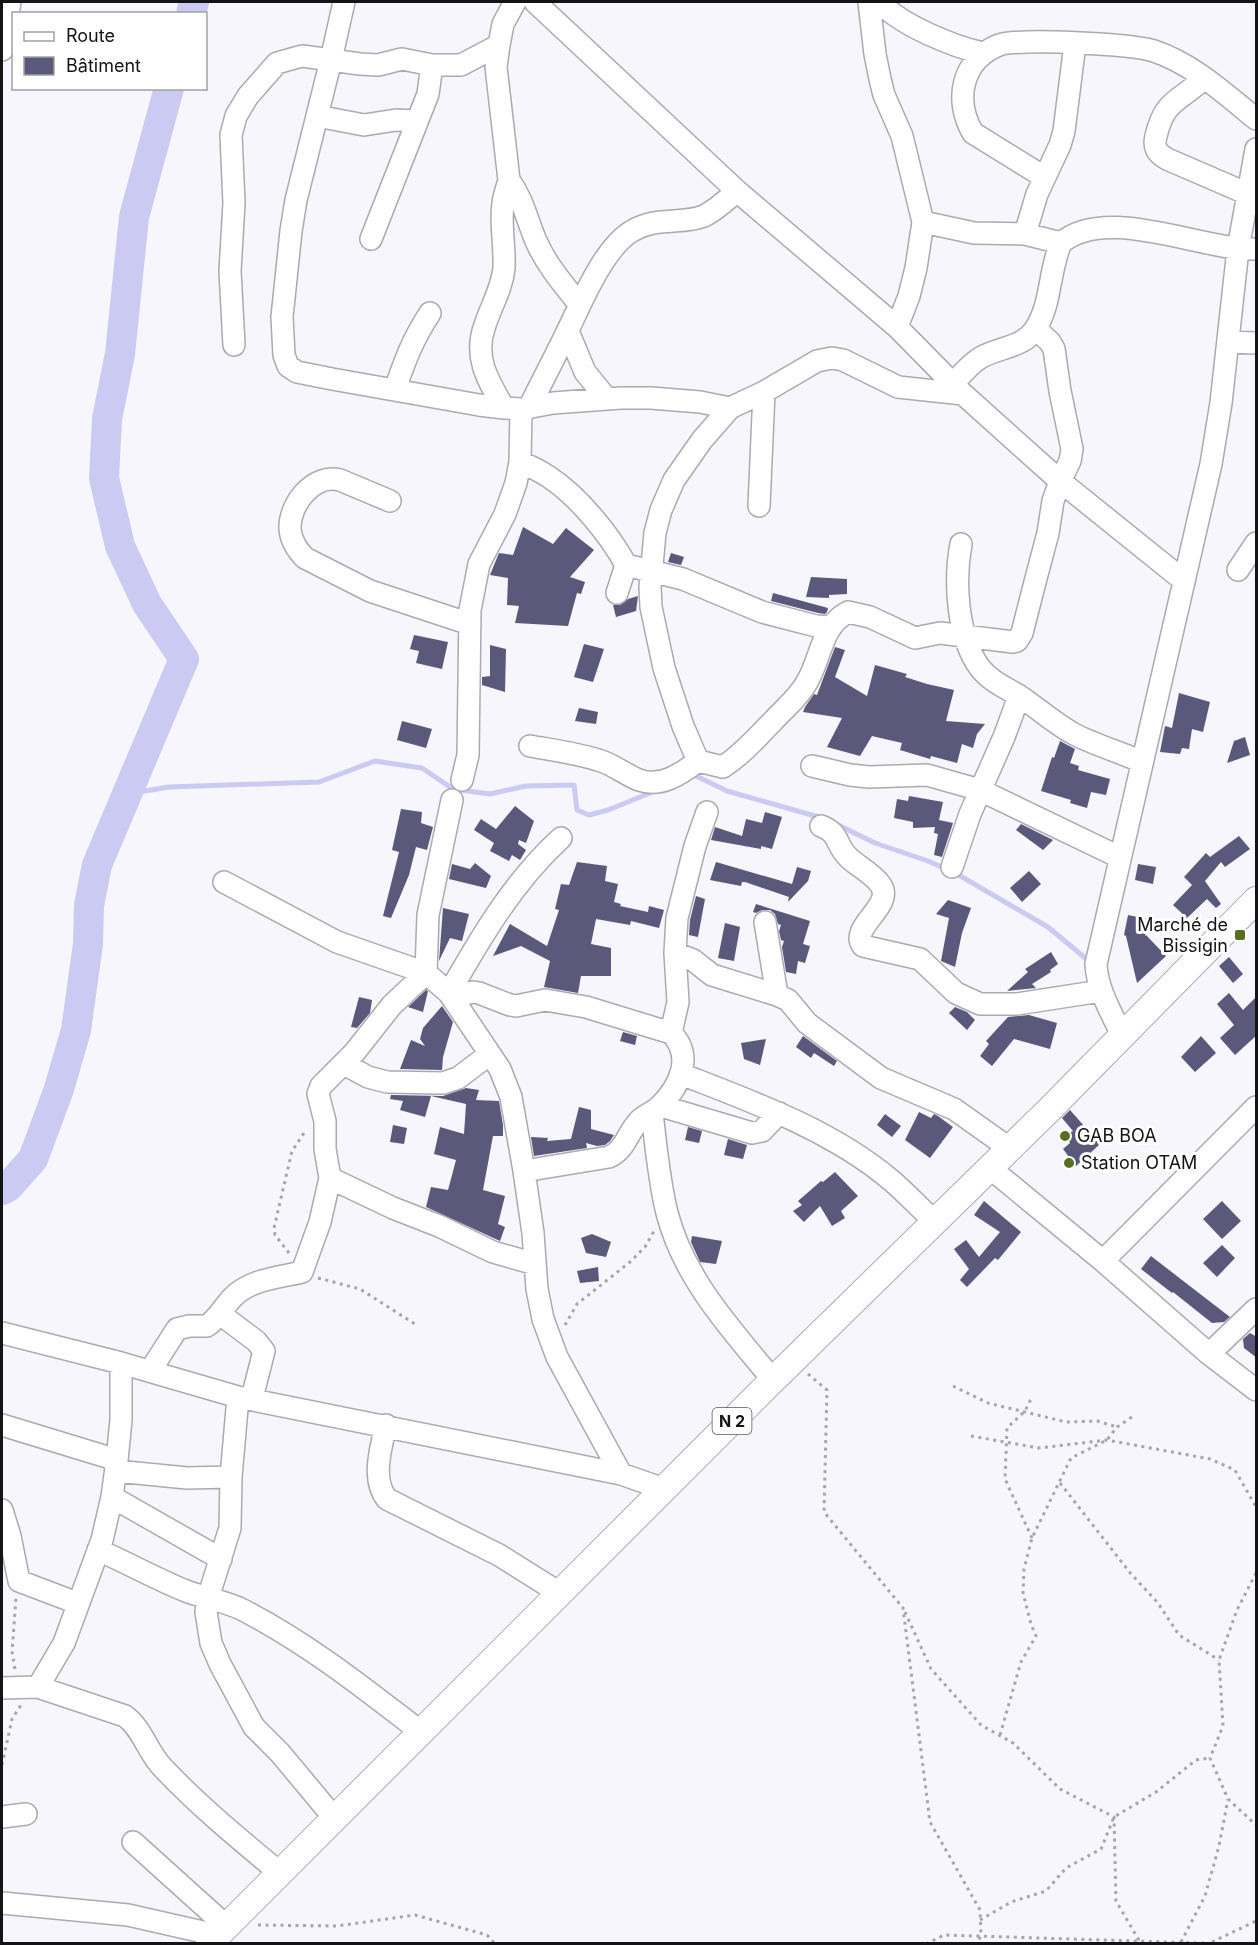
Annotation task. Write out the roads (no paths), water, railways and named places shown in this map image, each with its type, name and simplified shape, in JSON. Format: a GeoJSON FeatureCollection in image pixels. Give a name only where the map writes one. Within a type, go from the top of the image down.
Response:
{"type":"FeatureCollection","features":[{"type":"Feature","properties":{"kind":"main road","name":"N 2"},"geometry":{"type":"LineString","coordinates":[[217,1935],[1257,900]]}},
{"type":"Feature","properties":{"kind":"street"},"geometry":{"type":"LineString","coordinates":[[2,50],[10,2]]}},
{"type":"Feature","properties":{"kind":"street"},"geometry":{"type":"LineString","coordinates":[[344,2],[296,200],[285,277],[281,329],[286,361],[291,369],[297,372],[478,405],[518,408],[607,399],[651,398],[700,402],[730,408]]}},
{"type":"Feature","properties":{"kind":"street"},"geometry":{"type":"LineString","coordinates":[[515,2],[503,24],[496,66],[510,180],[503,201],[504,268],[499,293],[484,326],[481,361],[486,376],[518,408]]}},
{"type":"Feature","properties":{"kind":"street"},"geometry":{"type":"LineString","coordinates":[[535,2],[737,191],[897,327],[958,389],[1060,481],[1183,580]]}},
{"type":"Feature","properties":{"kind":"street"},"geometry":{"type":"LineString","coordinates":[[868,2],[875,54],[884,94],[902,136],[923,222],[916,268],[909,296],[897,327]]}},
{"type":"Feature","properties":{"kind":"street"},"geometry":{"type":"LineString","coordinates":[[880,2],[896,16],[943,40],[967,50],[983,53]]}},
{"type":"Feature","properties":{"kind":"street"},"geometry":{"type":"LineString","coordinates":[[1025,234],[1032,207],[1064,131],[1075,44]]}},
{"type":"Feature","properties":{"kind":"street"},"geometry":{"type":"LineString","coordinates":[[234,345],[230,271],[234,203],[231,135],[236,116],[248,96],[277,63],[302,56],[378,65],[402,59],[432,65],[460,65],[499,45]]}},
{"type":"Feature","properties":{"kind":"street"},"geometry":{"type":"LineString","coordinates":[[1044,177],[973,133],[966,121],[962,96],[969,72],[983,53],[1000,45],[1115,45],[1152,50],[1175,59],[1204,78],[1257,119]]}},
{"type":"Feature","properties":{"kind":"street"},"geometry":{"type":"LineString","coordinates":[[371,239],[428,94],[432,65]]}},
{"type":"Feature","properties":{"kind":"street"},"geometry":{"type":"LineString","coordinates":[[1204,78],[1165,109],[1160,118],[1155,148],[1158,154],[1167,159],[1248,194]]}},
{"type":"Feature","properties":{"kind":"street"},"geometry":{"type":"LineString","coordinates":[[317,116],[364,125],[396,120],[416,121]]}},
{"type":"Feature","properties":{"kind":"street"},"geometry":{"type":"LineString","coordinates":[[1122,1035],[1101,991],[1096,963],[1211,464],[1228,342],[1247,249],[1248,194],[1257,149]]}},
{"type":"Feature","properties":{"kind":"street"},"geometry":{"type":"LineString","coordinates":[[510,180],[518,192],[545,258],[579,304]]}},
{"type":"Feature","properties":{"kind":"street"},"geometry":{"type":"LineString","coordinates":[[462,780],[468,755],[470,610],[479,564],[505,514],[516,483],[520,462],[518,408],[568,331],[579,304],[608,255],[622,238],[647,224],[661,220],[702,217],[715,210],[737,191]]}},
{"type":"Feature","properties":{"kind":"street"},"geometry":{"type":"LineString","coordinates":[[923,222],[974,233],[1025,234],[1061,243]]}},
{"type":"Feature","properties":{"kind":"street"},"geometry":{"type":"LineString","coordinates":[[958,389],[969,365],[981,357],[1024,340],[1036,329],[1052,278],[1056,255],[1061,243],[1069,236],[1082,231],[1114,227],[1247,249]]}},
{"type":"Feature","properties":{"kind":"street"},"geometry":{"type":"LineString","coordinates":[[394,390],[407,352],[430,313]]}},
{"type":"Feature","properties":{"kind":"street"},"geometry":{"type":"LineString","coordinates":[[698,761],[723,767],[740,756],[797,697],[808,681],[829,627],[838,617],[848,612],[870,617],[915,638],[940,633],[1012,642],[1020,638],[1060,481],[1070,461],[1072,449],[1054,349],[1036,329]]}},
{"type":"Feature","properties":{"kind":"street"},"geometry":{"type":"LineString","coordinates":[[568,331],[585,372],[607,399]]}},
{"type":"Feature","properties":{"kind":"street"},"geometry":{"type":"LineString","coordinates":[[1228,342],[1257,344]]}},
{"type":"Feature","properties":{"kind":"street"},"geometry":{"type":"LineString","coordinates":[[698,761],[683,726],[664,668],[651,607],[650,572],[655,533],[661,510],[674,480],[702,440],[730,408],[764,392],[817,361],[832,358],[843,360],[898,387],[958,389]]}},
{"type":"Feature","properties":{"kind":"street"},"geometry":{"type":"LineString","coordinates":[[759,506],[764,392]]}},
{"type":"Feature","properties":{"kind":"street"},"geometry":{"type":"LineString","coordinates":[[520,462],[549,477],[562,487],[618,549],[626,565],[616,593]]}},
{"type":"Feature","properties":{"kind":"street"},"geometry":{"type":"LineString","coordinates":[[390,501],[340,480],[325,479],[314,485],[296,503],[290,528],[292,540],[297,550],[305,558],[370,591],[470,624]]}},
{"type":"Feature","properties":{"kind":"street"},"geometry":{"type":"LineString","coordinates":[[1238,570],[1257,543]]}},
{"type":"Feature","properties":{"kind":"street"},"geometry":{"type":"LineString","coordinates":[[961,544],[957,586],[965,635],[980,668],[990,679],[1073,733],[1142,762]]}},
{"type":"Feature","properties":{"kind":"street"},"geometry":{"type":"LineString","coordinates":[[626,565],[691,582],[762,612],[829,627]]}},
{"type":"Feature","properties":{"kind":"street"},"geometry":{"type":"LineString","coordinates":[[952,867],[980,790],[1004,738],[1019,696]]}},
{"type":"Feature","properties":{"kind":"street"},"geometry":{"type":"LineString","coordinates":[[530,746],[613,764],[639,780],[652,783],[679,776],[698,761]]}},
{"type":"Feature","properties":{"kind":"street"},"geometry":{"type":"LineString","coordinates":[[812,766],[850,776],[927,776],[980,790],[1119,856]]}},
{"type":"Feature","properties":{"kind":"street"},"geometry":{"type":"LineString","coordinates":[[150,1371],[177,1329],[207,1326],[233,1297],[251,1285],[302,1272],[320,1222],[330,1178],[325,1149],[325,1121],[318,1094],[321,1086],[344,1064],[392,1005],[426,973],[428,915],[452,800]]}},
{"type":"Feature","properties":{"kind":"street"},"geometry":{"type":"LineString","coordinates":[[671,1034],[678,1002],[675,953],[677,918],[695,846],[707,812]]}},
{"type":"Feature","properties":{"kind":"street"},"geometry":{"type":"LineString","coordinates":[[821,826],[831,830],[838,838],[843,851],[879,883],[883,890],[883,899],[861,931],[859,938],[863,946],[920,959],[956,993],[980,1004],[1017,1004],[1101,991]]}},
{"type":"Feature","properties":{"kind":"street"},"geometry":{"type":"LineString","coordinates":[[450,995],[514,887],[561,838]]}},
{"type":"Feature","properties":{"kind":"street"},"geometry":{"type":"LineString","coordinates":[[224,882],[337,942],[426,973],[450,995],[490,1054],[500,1069],[511,1097],[533,1233],[543,1319],[557,1357],[621,1474]]}},
{"type":"Feature","properties":{"kind":"street"},"geometry":{"type":"LineString","coordinates":[[765,922],[777,994]]}},
{"type":"Feature","properties":{"kind":"street"},"geometry":{"type":"LineString","coordinates":[[675,953],[693,960],[712,975],[777,994],[788,1000],[807,1023],[881,1078],[954,1108],[1009,1148]]}},
{"type":"Feature","properties":{"kind":"street"},"geometry":{"type":"LineString","coordinates":[[450,995],[473,992],[516,1006],[545,1000],[586,1007],[671,1034],[679,1041],[684,1052],[681,1074],[673,1090],[656,1109],[638,1122],[622,1148],[609,1157],[524,1171]]}},
{"type":"Feature","properties":{"kind":"street"},"geometry":{"type":"LineString","coordinates":[[344,1064],[368,1077],[387,1082],[443,1083],[459,1078],[490,1054]]}},
{"type":"Feature","properties":{"kind":"street"},"geometry":{"type":"LineString","coordinates":[[681,1074],[779,1113],[842,1146],[891,1180],[935,1222]]}},
{"type":"Feature","properties":{"kind":"street"},"geometry":{"type":"LineString","coordinates":[[1103,1261],[1257,1107]]}},
{"type":"Feature","properties":{"kind":"street"},"geometry":{"type":"LineString","coordinates":[[656,1109],[752,1134],[762,1131],[779,1113]]}},
{"type":"Feature","properties":{"kind":"street"},"geometry":{"type":"LineString","coordinates":[[656,1109],[668,1214],[688,1267],[702,1292],[773,1380]]}},
{"type":"Feature","properties":{"kind":"street"},"geometry":{"type":"LineString","coordinates":[[990,1168],[1103,1261],[1209,1354],[1257,1390]]}},
{"type":"Feature","properties":{"kind":"street"},"geometry":{"type":"LineString","coordinates":[[330,1178],[493,1252],[535,1264]]}},
{"type":"Feature","properties":{"kind":"street"},"geometry":{"type":"LineString","coordinates":[[1209,1354],[1257,1309]]}},
{"type":"Feature","properties":{"kind":"street"},"geometry":{"type":"LineString","coordinates":[[220,1314],[256,1341],[264,1351],[245,1397],[231,1477],[230,1528],[208,1598],[206,1612],[212,1643],[220,1664],[254,1727],[280,1753],[335,1819]]}},
{"type":"Feature","properties":{"kind":"street"},"geometry":{"type":"LineString","coordinates":[[2,1333],[245,1397],[621,1474],[664,1489]]}},
{"type":"Feature","properties":{"kind":"street"},"geometry":{"type":"LineString","coordinates":[[121,1363],[121,1420],[116,1466],[112,1497],[98,1550],[64,1643],[25,1688],[112,1711],[130,1720],[160,1765],[232,1834],[280,1872]]}},
{"type":"Feature","properties":{"kind":"street"},"geometry":{"type":"LineString","coordinates":[[2,1425],[116,1466],[170,1477],[231,1477]]}},
{"type":"Feature","properties":{"kind":"street"},"geometry":{"type":"LineString","coordinates":[[386,1425],[380,1458],[379,1486],[387,1499],[499,1555],[561,1594]]}},
{"type":"Feature","properties":{"kind":"street"},"geometry":{"type":"LineString","coordinates":[[112,1497],[221,1559]]}},
{"type":"Feature","properties":{"kind":"street"},"geometry":{"type":"LineString","coordinates":[[2,1510],[19,1581],[77,1603]]}},
{"type":"Feature","properties":{"kind":"street"},"geometry":{"type":"LineString","coordinates":[[98,1550],[158,1579],[240,1608],[294,1639],[421,1732]]}},
{"type":"Feature","properties":{"kind":"street"},"geometry":{"type":"LineString","coordinates":[[2,1817],[26,1814]]}},
{"type":"Feature","properties":{"kind":"street"},"geometry":{"type":"LineString","coordinates":[[133,1842],[217,1935]]}},
{"type":"Feature","properties":{"kind":"street"},"geometry":{"type":"LineString","coordinates":[[2,1903],[128,1915],[217,1935]]}},
{"type":"Feature","properties":{"kind":"waterway"},"geometry":{"type":"LineString","coordinates":[[192,12],[194,2]]}},
{"type":"Feature","properties":{"kind":"waterway"},"geometry":{"type":"LineString","coordinates":[[2,1190],[8,1187],[33,1159],[59,1089],[76,1030],[88,944],[89,905],[97,865],[184,659],[147,604],[120,546],[104,478],[107,419],[120,354],[134,217],[168,90]]}},
{"type":"Feature","properties":{"kind":"waterway"},"geometry":{"type":"LineString","coordinates":[[127,794],[169,787],[319,782],[375,761],[422,768],[453,789],[490,794],[526,786],[574,785],[577,810],[589,815],[655,791]]}},
{"type":"Feature","properties":{"kind":"waterway"},"geometry":{"type":"LineString","coordinates":[[690,773],[727,791],[822,818]]}},
{"type":"Feature","properties":{"kind":"waterway"},"geometry":{"type":"LineString","coordinates":[[834,823],[875,843],[928,861],[957,874],[1048,927],[1090,962]]}},
{"type":"Feature","properties":{"kind":"place","name":"Marché de Bissigin"},"geometry":{"type":"Point","coordinates":[1240,935]}},
{"type":"Feature","properties":{"kind":"place","name":"GAB BOA"},"geometry":{"type":"Point","coordinates":[1065,1136]}},
{"type":"Feature","properties":{"kind":"place","name":"Station OTAM"},"geometry":{"type":"Point","coordinates":[1069,1163]}}]}
